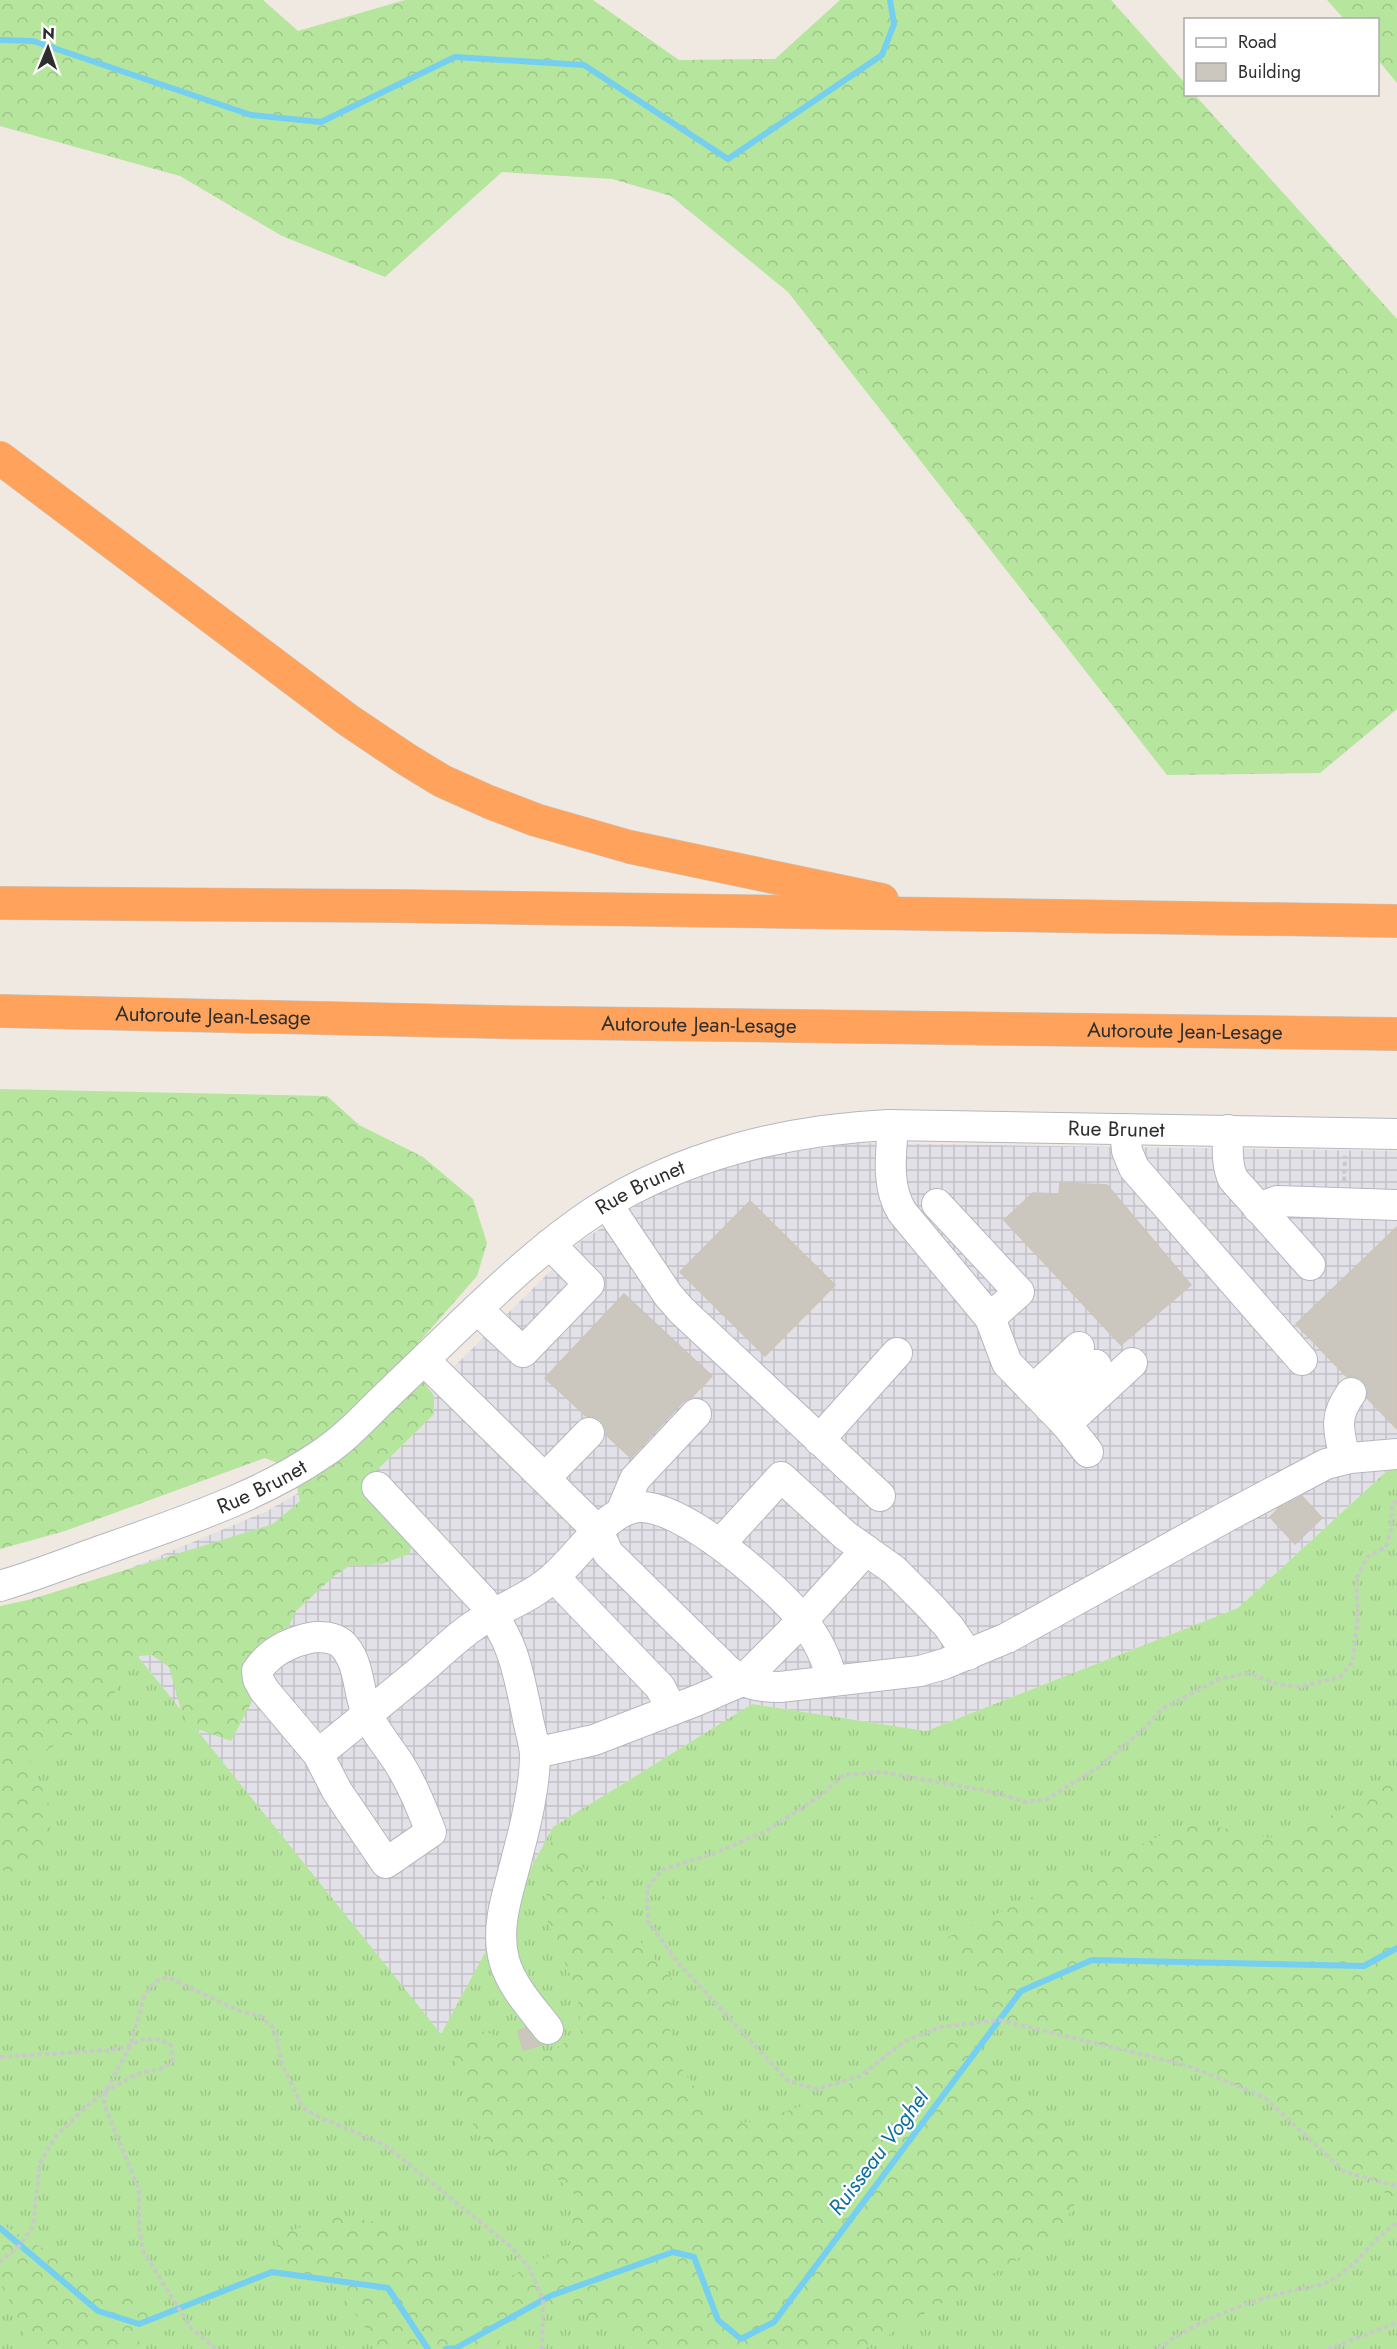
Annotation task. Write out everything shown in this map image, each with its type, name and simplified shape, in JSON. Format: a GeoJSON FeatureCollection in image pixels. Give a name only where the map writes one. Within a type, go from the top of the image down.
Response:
{"type":"FeatureCollection","features":[{"type":"Feature","properties":{"kind":"highway"},"geometry":{"type":"LineString","coordinates":[[0,458],[348,720],[442,781],[513,812],[602,840],[945,914]]}},
{"type":"Feature","properties":{"kind":"highway"},"geometry":{"type":"LineString","coordinates":[[0,903],[385,906],[1397,921]]}},
{"type":"Feature","properties":{"kind":"highway","name":"Autoroute Jean-Lesage"},"geometry":{"type":"LineString","coordinates":[[0,1011],[498,1022],[1397,1034]]}},
{"type":"Feature","properties":{"kind":"highway"},"geometry":{"type":"LineString","coordinates":[[0,1032],[109,1014]]}},
{"type":"Feature","properties":{"kind":"street","name":"Rue Brunet"},"geometry":{"type":"LineString","coordinates":[[0,1586],[195,1518],[276,1481],[308,1463],[337,1442],[477,1309],[550,1244],[607,1204],[672,1172],[742,1147],[803,1134],[850,1128],[893,1126],[1228,1130],[1345,1156],[1397,1134]]}},
{"type":"Feature","properties":{"kind":"street"},"geometry":{"type":"LineString","coordinates":[[893,1126],[891,1181],[893,1194],[902,1212],[990,1318],[1007,1363],[1088,1452]]}},
{"type":"Feature","properties":{"kind":"street"},"geometry":{"type":"LineString","coordinates":[[1125,1129],[1126,1151],[1134,1168],[1302,1360]]}},
{"type":"Feature","properties":{"kind":"street"},"geometry":{"type":"LineString","coordinates":[[1228,1130],[1229,1170],[1233,1179],[1310,1265]]}},
{"type":"Feature","properties":{"kind":"street"},"geometry":{"type":"LineString","coordinates":[[1258,1208],[1265,1203],[1277,1201],[1397,1204]]}},
{"type":"Feature","properties":{"kind":"street"},"geometry":{"type":"LineString","coordinates":[[607,1204],[668,1295],[681,1310],[880,1496]]}},
{"type":"Feature","properties":{"kind":"street"},"geometry":{"type":"LineString","coordinates":[[927,1242],[944,1212],[1018,1292],[990,1318]]}},
{"type":"Feature","properties":{"kind":"street"},"geometry":{"type":"LineString","coordinates":[[477,1309],[523,1352],[589,1284],[550,1244]]}},
{"type":"Feature","properties":{"kind":"street"},"geometry":{"type":"LineString","coordinates":[[819,1440],[897,1353]]}},
{"type":"Feature","properties":{"kind":"street"},"geometry":{"type":"LineString","coordinates":[[1050,1408],[1088,1356]]}},
{"type":"Feature","properties":{"kind":"street"},"geometry":{"type":"LineString","coordinates":[[424,1360],[598,1531],[608,1553],[726,1669],[742,1681],[763,1687],[920,1671],[968,1655],[1007,1638],[1304,1474],[1326,1464],[1345,1459],[1397,1454]]}},
{"type":"Feature","properties":{"kind":"street"},"geometry":{"type":"LineString","coordinates":[[1050,1408],[1132,1363]]}},
{"type":"Feature","properties":{"kind":"street"},"geometry":{"type":"LineString","coordinates":[[1345,1459],[1338,1419],[1342,1405],[1351,1393]]}},
{"type":"Feature","properties":{"kind":"street"},"geometry":{"type":"LineString","coordinates":[[621,1512],[635,1479],[696,1414]]}},
{"type":"Feature","properties":{"kind":"street"},"geometry":{"type":"LineString","coordinates":[[545,1478],[589,1433]]}},
{"type":"Feature","properties":{"kind":"street"},"geometry":{"type":"LineString","coordinates":[[720,1544],[781,1477],[846,1536],[894,1570],[949,1627],[968,1655]]}},
{"type":"Feature","properties":{"kind":"street"},"geometry":{"type":"LineString","coordinates":[[377,1487],[483,1601],[509,1643],[516,1664],[535,1753],[526,1816],[501,1926],[502,1946],[504,1961],[510,1974],[548,2029]]}},
{"type":"Feature","properties":{"kind":"street"},"geometry":{"type":"LineString","coordinates":[[318,1755],[472,1627],[524,1599],[554,1577],[598,1531],[621,1512],[642,1507],[653,1509],[704,1533],[762,1579],[815,1635],[825,1654],[832,1681]]}},
{"type":"Feature","properties":{"kind":"street"},"geometry":{"type":"LineString","coordinates":[[535,1753],[594,1740],[742,1681],[866,1550]]}},
{"type":"Feature","properties":{"kind":"street"},"geometry":{"type":"LineString","coordinates":[[554,1577],[660,1687],[672,1710]]}},
{"type":"Feature","properties":{"kind":"street"},"geometry":{"type":"LineString","coordinates":[[315,1637],[332,1638],[349,1654],[359,1680],[367,1715],[401,1766],[416,1794],[431,1832],[386,1863],[337,1791],[318,1755],[278,1708],[258,1679],[257,1671],[273,1653],[302,1639],[315,1637]]}},
{"type":"Feature","properties":{"kind":"path"},"geometry":{"type":"LineString","coordinates":[[1397,1501],[1392,1504],[1392,1530],[1386,1547],[1367,1557],[1356,1580],[1358,1616],[1353,1662],[1340,1677],[1300,1687],[1277,1684],[1248,1673],[1219,1679],[1162,1709],[1147,1726],[1100,1767],[1047,1799],[1025,1802],[994,1792],[882,1772],[844,1775],[820,1796],[765,1831],[715,1854],[662,1870],[647,1888],[648,1921],[679,1964],[788,2081],[817,2089],[860,2076],[905,2041],[941,2027],[999,2020],[1186,2066],[1264,2097],[1345,2172],[1397,2186]]}},
{"type":"Feature","properties":{"kind":"path"},"geometry":{"type":"LineString","coordinates":[[216,2349],[191,2328],[143,2251],[139,2228],[138,2190],[104,2104],[106,2091],[130,2046],[145,1994],[156,1981],[167,1977],[240,2011],[261,2016],[275,2029],[281,2061],[302,2107],[319,2117],[385,2145],[510,2246],[529,2267],[543,2300],[542,2349]]}},
{"type":"Feature","properties":{"kind":"path"},"geometry":{"type":"LineString","coordinates":[[0,2057],[111,2050],[130,2046],[144,2039],[158,2039],[171,2045],[173,2061],[164,2068],[137,2074],[106,2091],[56,2136],[40,2163],[33,2226],[20,2245],[0,2262]]}},
{"type":"Feature","properties":{"kind":"path"},"geometry":{"type":"LineString","coordinates":[[1158,2349],[1174,2337],[1213,2316],[1281,2293],[1327,2282],[1354,2263],[1397,2223]]}},
{"type":"Feature","properties":{"kind":"path"},"geometry":{"type":"LineString","coordinates":[[1328,2349],[1397,2323]]}},
{"type":"Feature","properties":{"kind":"shaded area"},"geometry":{"type":"Polygon","coordinates":[[[854,1143],[1397,1151],[1397,1468],[1388,1470],[1238,1608],[926,1731],[752,1704],[553,1827],[441,2035],[83,1588],[267,1511],[365,1455],[580,1242],[658,1191],[749,1158],[854,1143]]]}},
{"type":"Feature","properties":{"kind":"green space"},"geometry":{"type":"Polygon","coordinates":[[[0,0],[263,0],[298,31],[405,0],[593,0],[679,60],[775,59],[840,0],[1111,0],[1184,82],[1184,96],[1196,96],[1397,319],[1397,709],[1320,773],[1167,775],[788,292],[671,196],[612,179],[502,172],[385,277],[282,236],[180,176],[0,126],[0,0]]]}},
{"type":"Feature","properties":{"kind":"green space"},"geometry":{"type":"Polygon","coordinates":[[[1327,0],[1397,0],[1397,83],[1379,61],[1379,18],[1343,18],[1327,0]]]}},
{"type":"Feature","properties":{"kind":"green space"},"geometry":{"type":"Polygon","coordinates":[[[0,1089],[327,1096],[359,1125],[423,1157],[473,1199],[487,1243],[477,1276],[406,1357],[434,1396],[434,1414],[371,1476],[416,1534],[409,1554],[382,1564],[349,1566],[333,1577],[296,1611],[231,1741],[189,1726],[181,1710],[169,1667],[152,1655],[126,1657],[118,1688],[92,1723],[29,1760],[49,1804],[51,1839],[34,1863],[10,1872],[0,1869],[0,1609],[273,1524],[300,1501],[293,1469],[265,1458],[65,1531],[0,1549],[0,1089]]]}},
{"type":"Feature","properties":{"kind":"green space"},"geometry":{"type":"Polygon","coordinates":[[[1397,1468],[1397,2349],[0,2349],[0,1606],[83,1588],[441,2034],[553,1827],[752,1704],[926,1731],[1238,1608],[1388,1470],[1397,1468]]]}},
{"type":"Feature","properties":{"kind":"green space"},"geometry":{"type":"Polygon","coordinates":[[[1397,1774],[1397,2199],[1345,2172],[1264,2097],[1186,2065],[999,2020],[948,1937],[1191,1821],[1269,1838],[1335,1814],[1397,1774]]]}},
{"type":"Feature","properties":{"kind":"green space"},"geometry":{"type":"Polygon","coordinates":[[[553,1827],[621,1919],[677,1985],[667,2021],[683,2071],[721,2123],[754,2122],[835,2095],[905,2041],[946,2039],[974,2053],[1081,2146],[1083,2189],[1057,2236],[864,2349],[647,2349],[624,2325],[534,2305],[498,2325],[501,2349],[376,2349],[373,2338],[330,2280],[272,2272],[279,2235],[333,2215],[389,2224],[454,2280],[498,2283],[570,2245],[575,2195],[546,2168],[505,2160],[475,2131],[454,2055],[479,2030],[547,2053],[581,2033],[577,1990],[548,1924],[546,1881],[553,1827]]]}},
{"type":"Feature","properties":{"kind":"green space"},"geometry":{"type":"Polygon","coordinates":[[[0,2223],[90,2277],[139,2291],[163,2315],[139,2325],[139,2349],[33,2349],[25,2339],[0,2278],[0,2223]]]}},
{"type":"Feature","properties":{"kind":"building"},"geometry":{"type":"Polygon","coordinates":[[[1060,1183],[1107,1185],[1191,1285],[1121,1345],[1004,1220],[1033,1193],[1059,1194],[1060,1183]]]}},
{"type":"Feature","properties":{"kind":"building"},"geometry":{"type":"Polygon","coordinates":[[[750,1201],[835,1285],[765,1356],[680,1272],[750,1201]]]}},
{"type":"Feature","properties":{"kind":"building"},"geometry":{"type":"Polygon","coordinates":[[[1397,1227],[1397,1429],[1367,1398],[1367,1386],[1361,1379],[1347,1377],[1296,1324],[1397,1227]]]}},
{"type":"Feature","properties":{"kind":"building"},"geometry":{"type":"Polygon","coordinates":[[[624,1294],[712,1376],[692,1397],[683,1402],[631,1458],[606,1435],[601,1420],[586,1416],[545,1378],[624,1294]]]}},
{"type":"Feature","properties":{"kind":"building"},"geometry":{"type":"Polygon","coordinates":[[[1302,1496],[1322,1518],[1295,1544],[1270,1517],[1279,1508],[1302,1496]]]}},
{"type":"Feature","properties":{"kind":"building"},"geometry":{"type":"Polygon","coordinates":[[[526,2028],[534,2040],[541,2045],[523,2050],[518,2031],[526,2028]]]}},
{"type":"Feature","properties":{"kind":"waterway"},"geometry":{"type":"LineString","coordinates":[[0,40],[33,41],[251,115],[321,122],[455,57],[584,65],[728,159],[882,55],[894,24],[890,0]]}},
{"type":"Feature","properties":{"kind":"waterway","name":"Ruisseau Voghel"},"geometry":{"type":"LineString","coordinates":[[446,2349],[456,2348],[550,2296],[673,2252],[694,2257],[718,2320],[741,2339],[774,2322],[1021,1991],[1092,1960],[1364,1966],[1397,1948]]}},
{"type":"Feature","properties":{"kind":"waterway","name":"Ruisseau Voghel"},"geometry":{"type":"LineString","coordinates":[[0,2228],[98,2311],[139,2324],[272,2272],[388,2288],[428,2349]]}}]}
